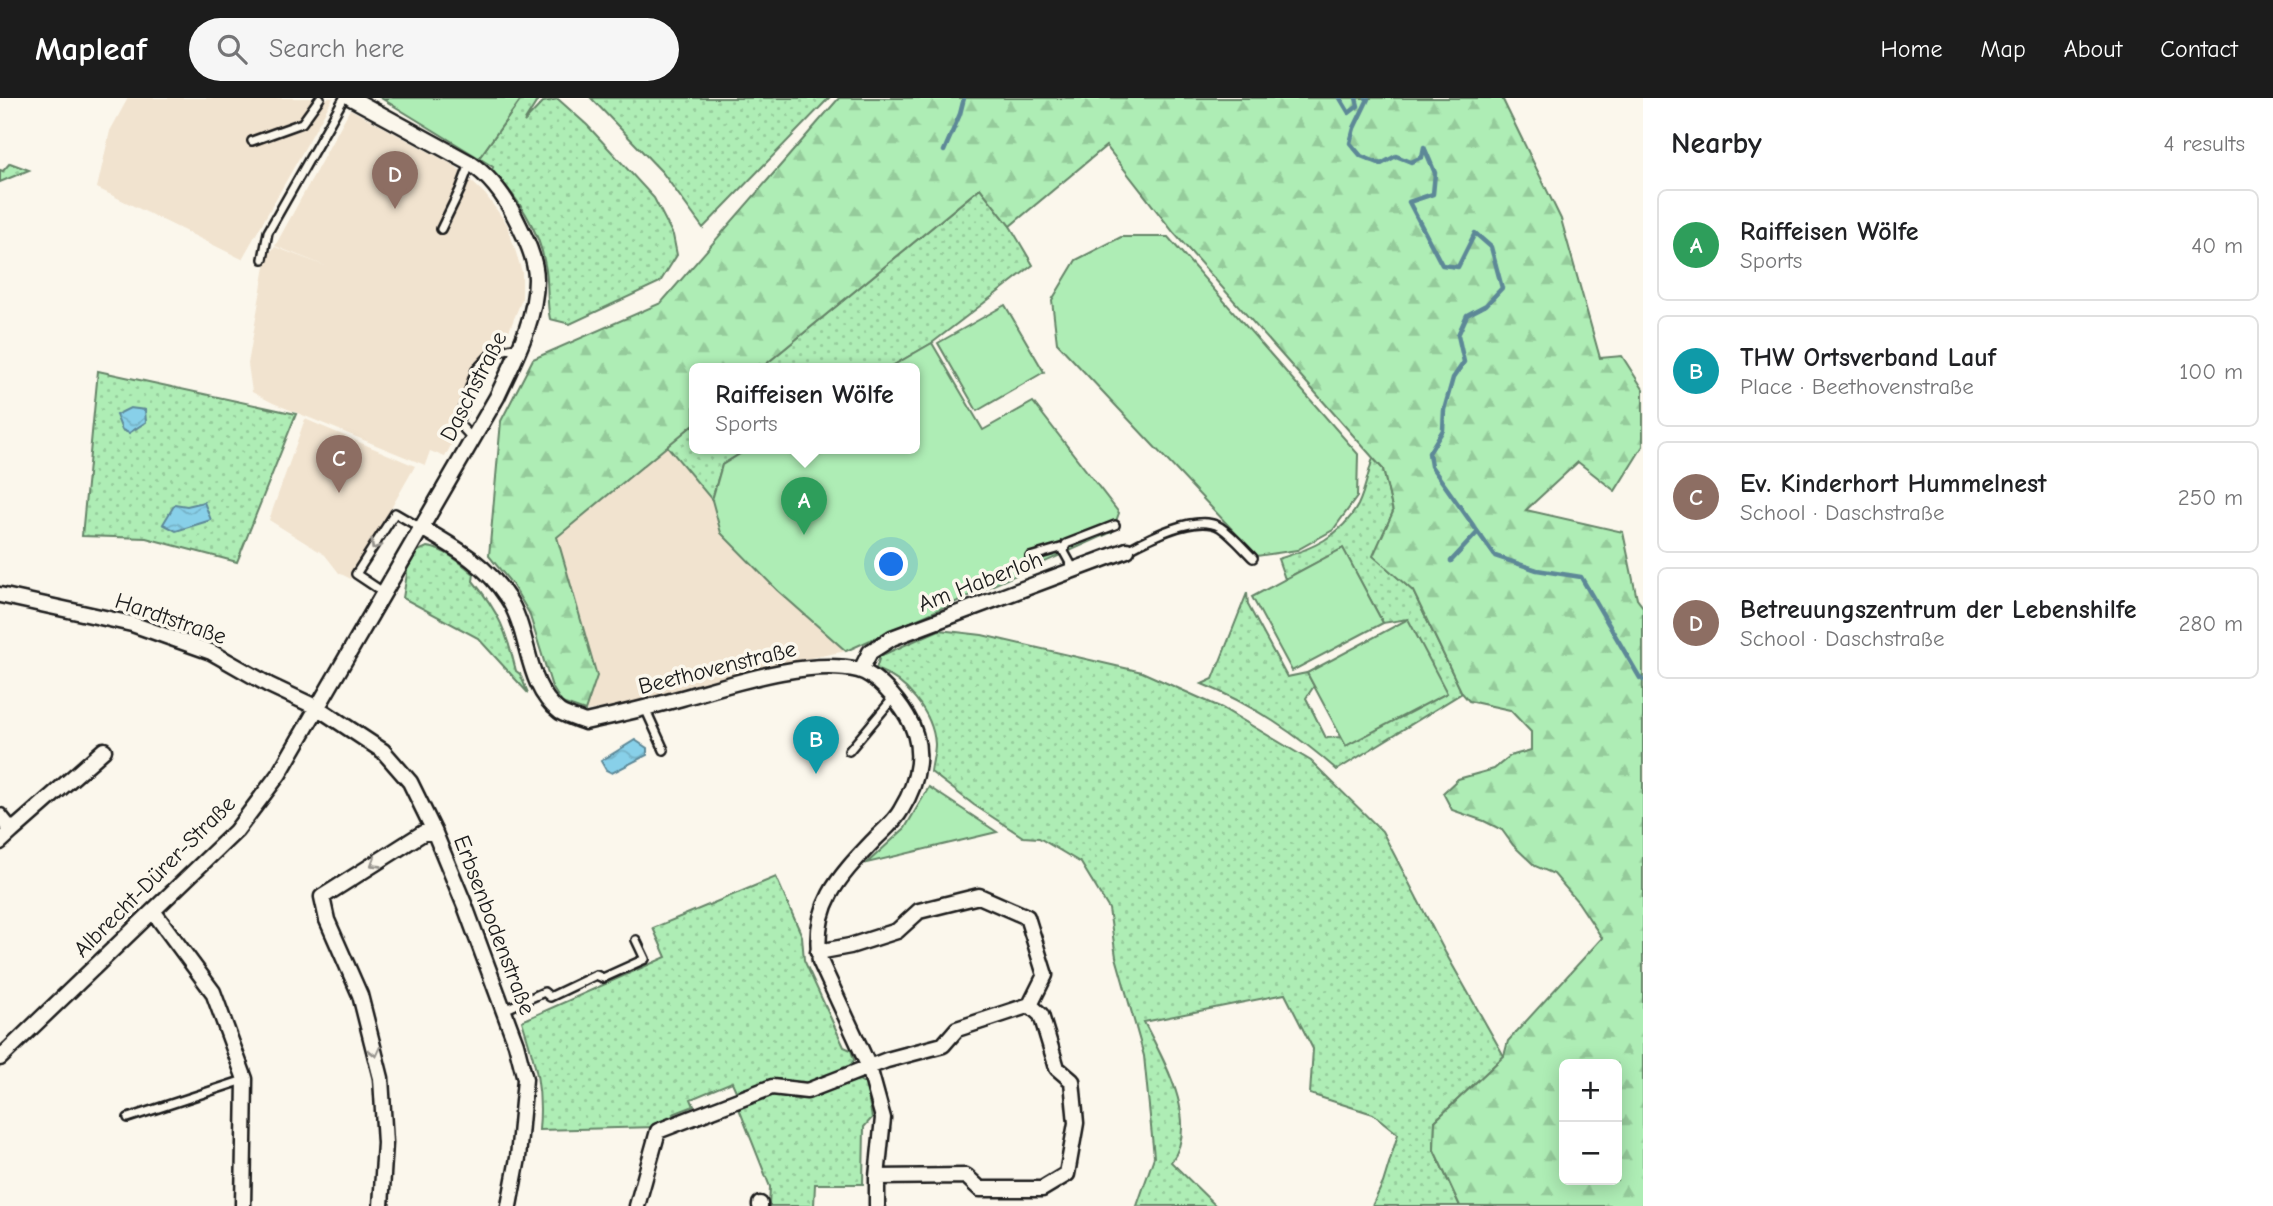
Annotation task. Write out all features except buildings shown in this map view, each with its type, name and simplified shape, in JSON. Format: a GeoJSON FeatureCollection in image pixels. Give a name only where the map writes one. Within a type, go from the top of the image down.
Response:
{"type":"FeatureCollection","features":[{"type":"Feature","properties":{"kind":"street","name":"Daschstraße"},"geometry":{"type":"LineString","coordinates":[[318,708],[497,397],[521,345],[533,306],[536,277],[525,237],[508,203],[484,174],[470,163],[351,98]]}},
{"type":"Feature","properties":{"kind":"street","name":"Beethovenstraße"},"geometry":{"type":"LineString","coordinates":[[420,527],[471,556],[507,596],[522,626],[536,683],[544,696],[561,713],[585,722],[746,680],[814,667],[861,670]]}},
{"type":"Feature","properties":{"kind":"street","name":"Am Haberloh"},"geometry":{"type":"LineString","coordinates":[[861,670],[870,652],[892,638],[1127,550]]}},
{"type":"Feature","properties":{"kind":"street","name":"Hardtstraße"},"geometry":{"type":"LineString","coordinates":[[0,595],[132,624],[211,652],[269,685],[318,708]]}},
{"type":"Feature","properties":{"kind":"street"},"geometry":{"type":"LineString","coordinates":[[861,670],[895,695],[913,725],[919,750],[911,793],[899,814],[840,876],[822,908],[818,952],[820,961],[869,1067],[883,1118],[877,1206]]}},
{"type":"Feature","properties":{"kind":"street","name":"Erbsenbodenstraße"},"geometry":{"type":"LineString","coordinates":[[318,708],[383,751],[410,782],[435,831],[504,1010],[525,1080],[518,1158],[509,1206]]}},
{"type":"Feature","properties":{"kind":"street","name":"Albrecht-Dürer-Straße"},"geometry":{"type":"LineString","coordinates":[[0,1058],[236,831],[279,774],[318,708]]}},
{"type":"Feature","properties":{"kind":"street"},"geometry":{"type":"LineString","coordinates":[[0,842],[104,750]]}},
{"type":"Feature","properties":{"kind":"street"},"geometry":{"type":"LineString","coordinates":[[0,816],[12,831]]}},
{"type":"Feature","properties":{"kind":"street"},"geometry":{"type":"LineString","coordinates":[[381,1206],[385,1143],[381,1078],[360,995],[327,920],[322,897],[423,833],[435,831]]}},
{"type":"Feature","properties":{"kind":"street"},"geometry":{"type":"LineString","coordinates":[[637,1206],[658,1131],[772,1087],[807,1091],[869,1067],[943,1045],[957,1029],[1030,1004],[1045,975],[1027,917],[978,896],[919,911],[897,931],[850,946],[818,952]]}},
{"type":"Feature","properties":{"kind":"street"},"geometry":{"type":"LineString","coordinates":[[153,911],[212,992],[245,1079],[243,1206]]}},
{"type":"Feature","properties":{"kind":"street"},"geometry":{"type":"LineString","coordinates":[[877,1177],[966,1176],[980,1189],[1042,1189],[1067,1174],[1076,1123],[1072,1081],[1057,1068],[1041,1015],[1030,1004]]}},
{"type":"Feature","properties":{"kind":"lane"},"geometry":{"type":"LineString","coordinates":[[252,141],[302,123],[320,98]]}},
{"type":"Feature","properties":{"kind":"lane"},"geometry":{"type":"LineString","coordinates":[[263,259],[268,232],[344,98]]}},
{"type":"Feature","properties":{"kind":"lane"},"geometry":{"type":"LineString","coordinates":[[441,229],[470,163]]}},
{"type":"Feature","properties":{"kind":"lane"},"geometry":{"type":"LineString","coordinates":[[473,438],[458,423],[476,370],[491,354],[521,345]]}},
{"type":"Feature","properties":{"kind":"lane"},"geometry":{"type":"LineString","coordinates":[[383,592],[356,574],[395,513],[420,527]]}},
{"type":"Feature","properties":{"kind":"lane"},"geometry":{"type":"LineString","coordinates":[[1127,550],[1152,536],[1192,524],[1206,523],[1220,527],[1253,558]]}},
{"type":"Feature","properties":{"kind":"lane"},"geometry":{"type":"LineString","coordinates":[[1030,557],[1064,547],[1069,542],[1115,525]]}},
{"type":"Feature","properties":{"kind":"lane"},"geometry":{"type":"LineString","coordinates":[[1064,547],[1074,570]]}},
{"type":"Feature","properties":{"kind":"lane"},"geometry":{"type":"LineString","coordinates":[[849,751],[895,695]]}},
{"type":"Feature","properties":{"kind":"lane"},"geometry":{"type":"LineString","coordinates":[[645,708],[664,750]]}},
{"type":"Feature","properties":{"kind":"lane"},"geometry":{"type":"LineString","coordinates":[[504,1010],[544,992],[550,997],[596,975],[603,978],[645,959],[636,940]]}},
{"type":"Feature","properties":{"kind":"lane"},"geometry":{"type":"LineString","coordinates":[[128,1118],[245,1079]]}},
{"type":"Feature","properties":{"kind":"shaded area"},"geometry":{"type":"Polygon","coordinates":[[[128,98],[333,98],[242,259],[97,188],[110,131],[128,98]]]}},
{"type":"Feature","properties":{"kind":"shaded area"},"geometry":{"type":"Polygon","coordinates":[[[350,109],[455,166],[485,194],[507,224],[522,272],[522,299],[507,336],[445,457],[430,451],[425,465],[252,392],[248,364],[267,255],[275,247],[328,267],[275,246],[350,109]]]}},
{"type":"Feature","properties":{"kind":"shaded area"},"geometry":{"type":"Polygon","coordinates":[[[305,419],[415,466],[351,579],[339,573],[325,555],[269,520],[305,419]]]}},
{"type":"Feature","properties":{"kind":"shaded area"},"geometry":{"type":"Polygon","coordinates":[[[667,446],[712,500],[721,533],[777,590],[846,651],[764,667],[620,706],[585,711],[597,676],[557,537],[667,446]]]}},
{"type":"Feature","properties":{"kind":"green space"},"geometry":{"type":"Polygon","coordinates":[[[381,98],[522,98],[479,158],[381,98]]]}},
{"type":"Feature","properties":{"kind":"green space"},"geometry":{"type":"Polygon","coordinates":[[[522,98],[539,98],[524,122],[543,102],[558,99],[587,125],[654,198],[673,235],[677,255],[660,282],[570,324],[550,319],[547,278],[538,239],[518,202],[492,171],[493,167],[479,158],[522,98]]]}},
{"type":"Feature","properties":{"kind":"green space"},"geometry":{"type":"Polygon","coordinates":[[[591,98],[829,98],[703,228],[662,172],[591,98]]]}},
{"type":"Feature","properties":{"kind":"green space"},"geometry":{"type":"Polygon","coordinates":[[[839,98],[1502,98],[1561,219],[1600,358],[1622,356],[1643,389],[1643,446],[1615,491],[1578,462],[1526,510],[1623,532],[1637,599],[1643,607],[1643,1206],[1460,1206],[1434,1150],[1435,1121],[1504,1056],[1508,1041],[1602,938],[1578,902],[1554,874],[1535,866],[1502,830],[1452,810],[1443,793],[1458,779],[1494,769],[1510,756],[1531,750],[1531,732],[1510,710],[1469,701],[1462,693],[1413,591],[1373,556],[1393,512],[1383,469],[1174,233],[1106,146],[1010,226],[980,188],[767,363],[689,363],[689,428],[557,537],[597,676],[585,711],[562,703],[552,687],[529,613],[512,584],[489,556],[501,421],[533,359],[661,303],[839,98]]]}},
{"type":"Feature","properties":{"kind":"green space"},"geometry":{"type":"Polygon","coordinates":[[[10,163],[29,170],[0,182],[0,170],[3,171],[10,163]]]}},
{"type":"Feature","properties":{"kind":"green space"},"geometry":{"type":"Polygon","coordinates":[[[980,188],[1010,226],[1033,265],[932,343],[897,363],[767,363],[980,188]]]}},
{"type":"Feature","properties":{"kind":"green space"},"geometry":{"type":"Polygon","coordinates":[[[1121,237],[1168,237],[1358,454],[1357,497],[1333,530],[1297,550],[1257,556],[1057,343],[1052,300],[1076,260],[1121,237]]]}},
{"type":"Feature","properties":{"kind":"green space"},"geometry":{"type":"Polygon","coordinates":[[[1005,305],[1044,372],[977,411],[938,343],[1005,305]]]}},
{"type":"Feature","properties":{"kind":"green space"},"geometry":{"type":"Polygon","coordinates":[[[932,343],[983,430],[1033,402],[1119,513],[1112,532],[846,651],[777,590],[721,533],[712,500],[722,465],[740,454],[920,454],[920,363],[897,363],[932,343]]]}},
{"type":"Feature","properties":{"kind":"green space"},"geometry":{"type":"Polygon","coordinates":[[[98,371],[296,414],[237,562],[146,538],[82,536],[98,371]]]}},
{"type":"Feature","properties":{"kind":"green space"},"geometry":{"type":"Polygon","coordinates":[[[689,428],[689,454],[740,454],[722,465],[712,500],[667,446],[689,428]]]}},
{"type":"Feature","properties":{"kind":"green space"},"geometry":{"type":"Polygon","coordinates":[[[1373,458],[1383,469],[1393,512],[1374,556],[1413,591],[1462,693],[1337,770],[1273,721],[1202,684],[1213,679],[1247,593],[1248,605],[1287,677],[1307,673],[1314,686],[1306,698],[1326,738],[1341,737],[1346,746],[1408,619],[1383,623],[1343,549],[1285,579],[1278,559],[1313,546],[1343,526],[1358,505],[1373,458]]]}},
{"type":"Feature","properties":{"kind":"green space"},"geometry":{"type":"Polygon","coordinates":[[[427,547],[446,554],[474,574],[473,581],[501,623],[516,671],[528,693],[478,638],[403,598],[406,563],[418,551],[427,547]]]}},
{"type":"Feature","properties":{"kind":"green space"},"geometry":{"type":"Polygon","coordinates":[[[1343,548],[1383,623],[1292,671],[1252,597],[1343,548]]]}},
{"type":"Feature","properties":{"kind":"green space"},"geometry":{"type":"Polygon","coordinates":[[[1408,619],[1447,693],[1346,746],[1307,673],[1408,619]]]}},
{"type":"Feature","properties":{"kind":"green space"},"geometry":{"type":"Polygon","coordinates":[[[939,630],[982,635],[1142,672],[1222,708],[1311,761],[1382,831],[1445,952],[1504,1056],[1435,1121],[1434,1150],[1460,1206],[1372,1206],[1383,1183],[1398,1134],[1373,1114],[1310,1094],[1313,1049],[1285,994],[1144,1022],[1169,1072],[1181,1110],[1179,1146],[1171,1162],[1216,1206],[1137,1206],[1154,1157],[1144,1056],[1116,957],[1109,909],[1081,863],[1039,838],[1023,837],[974,805],[931,772],[935,744],[929,720],[907,689],[876,669],[880,656],[939,630]]]}},
{"type":"Feature","properties":{"kind":"green space"},"geometry":{"type":"Polygon","coordinates":[[[929,787],[997,832],[867,863],[905,828],[929,787]]]}},
{"type":"Feature","properties":{"kind":"green space"},"geometry":{"type":"Polygon","coordinates":[[[776,877],[802,936],[804,960],[844,1047],[851,1050],[854,1060],[849,1067],[806,1085],[779,1079],[736,1091],[732,1082],[691,1099],[694,1106],[673,1114],[676,1119],[656,1127],[539,1130],[537,1075],[522,1021],[666,957],[653,928],[776,877]]]}},
{"type":"Feature","properties":{"kind":"green space"},"geometry":{"type":"Polygon","coordinates":[[[857,1079],[866,1084],[872,1118],[864,1127],[863,1184],[815,1184],[814,1206],[769,1206],[770,1187],[738,1106],[773,1092],[798,1100],[857,1079]]]}},
{"type":"Feature","properties":{"kind":"water"},"geometry":{"type":"Polygon","coordinates":[[[130,408],[145,410],[146,422],[129,433],[122,430],[116,415],[130,408]]]}},
{"type":"Feature","properties":{"kind":"water"},"geometry":{"type":"Polygon","coordinates":[[[204,502],[211,520],[176,531],[163,524],[175,504],[187,506],[204,502]]]}},
{"type":"Feature","properties":{"kind":"water"},"geometry":{"type":"Polygon","coordinates":[[[635,740],[647,748],[647,755],[612,773],[606,770],[601,761],[635,740]]]}},
{"type":"Feature","properties":{"kind":"waterway"},"geometry":{"type":"LineString","coordinates":[[944,151],[964,98]]}},
{"type":"Feature","properties":{"kind":"waterway"},"geometry":{"type":"LineString","coordinates":[[1340,98],[1349,113],[1358,106],[1356,98]]}},
{"type":"Feature","properties":{"kind":"waterway"},"geometry":{"type":"LineString","coordinates":[[1366,98],[1368,99],[1350,143],[1361,156],[1381,164],[1396,156],[1411,162],[1422,157],[1424,147],[1435,173],[1433,194],[1409,202],[1442,265],[1458,267],[1475,233],[1491,247],[1502,288],[1486,305],[1467,315],[1458,335],[1464,362],[1453,378],[1444,410],[1443,430],[1429,453],[1431,466],[1495,556],[1537,570],[1581,577],[1643,680]]}},
{"type":"Feature","properties":{"kind":"waterway"},"geometry":{"type":"LineString","coordinates":[[1451,561],[1477,533]]}},
{"type":"Feature","properties":{"kind":"place","name":"Betreuungszentrum der Lebenshilfe"},"geometry":{"type":"Point","coordinates":[395,209]}},
{"type":"Feature","properties":{"kind":"place","name":"Ev. Kinderhort Hummelnest"},"geometry":{"type":"Point","coordinates":[339,493]}},
{"type":"Feature","properties":{"kind":"place","name":"Raiffeisen Wölfe"},"geometry":{"type":"Point","coordinates":[804,535]}},
{"type":"Feature","properties":{"kind":"place","name":"THW Ortsverband Lauf"},"geometry":{"type":"Point","coordinates":[816,774]}}]}
